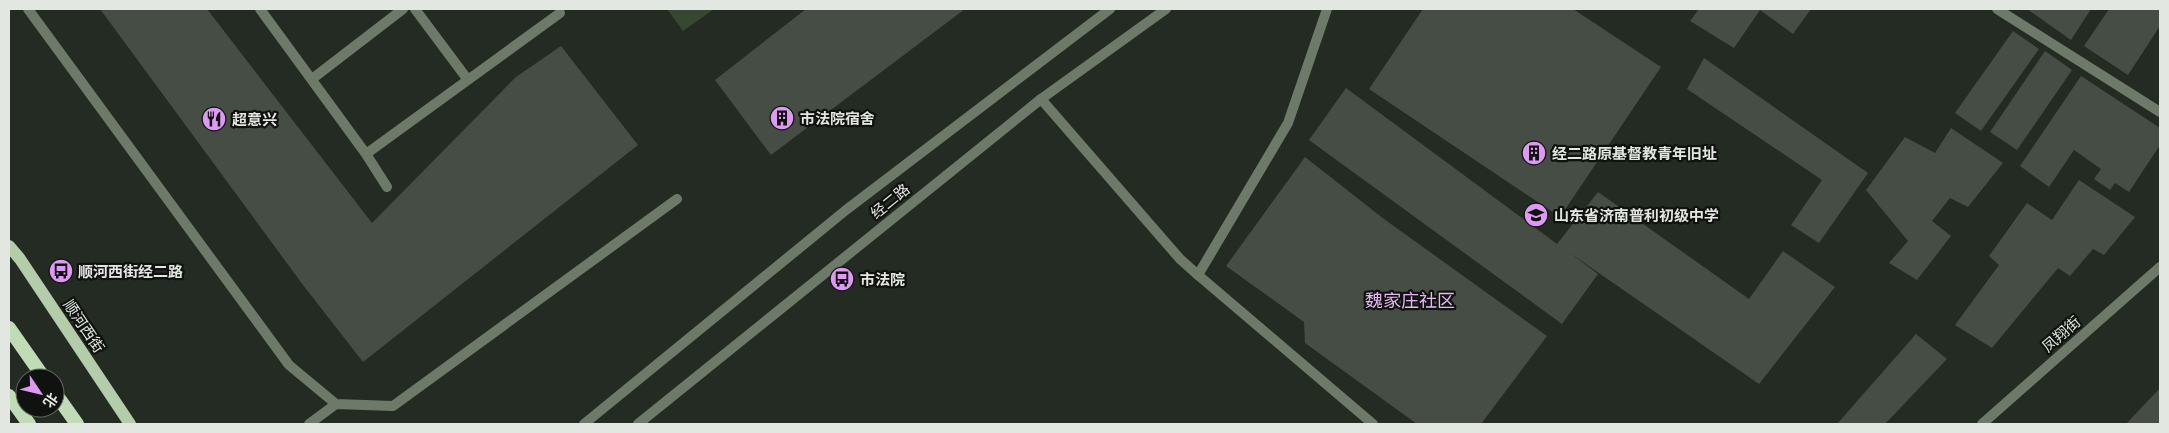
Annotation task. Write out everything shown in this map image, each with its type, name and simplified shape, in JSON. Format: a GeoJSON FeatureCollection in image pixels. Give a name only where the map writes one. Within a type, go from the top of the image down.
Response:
{"type":"FeatureCollection","features":[{"type":"Feature","properties":{"kind":"highway"},"geometry":{"type":"LineString","coordinates":[[9,328],[37,368]]}},
{"type":"Feature","properties":{"kind":"highway"},"geometry":{"type":"LineString","coordinates":[[9,396],[29,424]]}},
{"type":"Feature","properties":{"kind":"highway"},"geometry":{"type":"LineString","coordinates":[[65,407],[77,424]]}},
{"type":"Feature","properties":{"kind":"main road","name":"顺河西街"},"geometry":{"type":"LineString","coordinates":[[9,246],[20,259],[130,424]]}},
{"type":"Feature","properties":{"kind":"street"},"geometry":{"type":"LineString","coordinates":[[28,9],[289,365],[336,404],[393,406],[677,199]]}},
{"type":"Feature","properties":{"kind":"street"},"geometry":{"type":"LineString","coordinates":[[260,9],[366,154],[386,187]]}},
{"type":"Feature","properties":{"kind":"street"},"geometry":{"type":"LineString","coordinates":[[312,80],[403,9]]}},
{"type":"Feature","properties":{"kind":"street"},"geometry":{"type":"LineString","coordinates":[[415,9],[468,80]]}},
{"type":"Feature","properties":{"kind":"street","name":"经二路"},"geometry":{"type":"LineString","coordinates":[[584,424],[846,210],[1110,9]]}},
{"type":"Feature","properties":{"kind":"street","name":"经二路"},"geometry":{"type":"LineString","coordinates":[[638,424],[1041,99],[1166,9]]}},
{"type":"Feature","properties":{"kind":"street"},"geometry":{"type":"LineString","coordinates":[[1198,275],[1288,123],[1327,9]]}},
{"type":"Feature","properties":{"kind":"street"},"geometry":{"type":"LineString","coordinates":[[1997,9],[2160,112]]}},
{"type":"Feature","properties":{"kind":"street"},"geometry":{"type":"LineString","coordinates":[[366,154],[560,13]]}},
{"type":"Feature","properties":{"kind":"street"},"geometry":{"type":"LineString","coordinates":[[1041,99],[1180,259],[1373,424]]}},
{"type":"Feature","properties":{"kind":"street","name":"凤翔街"},"geometry":{"type":"LineString","coordinates":[[1982,424],[2160,267]]}},
{"type":"Feature","properties":{"kind":"street"},"geometry":{"type":"LineString","coordinates":[[309,424],[336,404]]}},
{"type":"Feature","properties":{"kind":"green space"},"geometry":{"type":"Polygon","coordinates":[[[667,9],[714,9],[683,31],[667,9]]]}},
{"type":"Feature","properties":{"kind":"building"},"geometry":{"type":"Polygon","coordinates":[[[100,9],[207,9],[372,223],[516,77],[561,46],[638,145],[363,362],[303,285],[100,9]]]}},
{"type":"Feature","properties":{"kind":"building","name":"市法院宿舍"},"geometry":{"type":"Polygon","coordinates":[[[806,9],[965,9],[771,155],[715,80],[806,9]]]}},
{"type":"Feature","properties":{"kind":"building","name":"经二路原基督教青年旧址"},"geometry":{"type":"Polygon","coordinates":[[[1423,9],[1573,9],[1661,67],[1560,217],[1369,89],[1423,9]]]}},
{"type":"Feature","properties":{"kind":"building"},"geometry":{"type":"Polygon","coordinates":[[[1699,9],[1811,9],[1793,34],[1760,10],[1734,48],[1690,21],[1699,9]]]}},
{"type":"Feature","properties":{"kind":"building"},"geometry":{"type":"Polygon","coordinates":[[[2027,9],[2091,9],[2071,40],[2027,9]]]}},
{"type":"Feature","properties":{"kind":"building"},"geometry":{"type":"Polygon","coordinates":[[[2109,9],[2160,9],[2160,26],[2128,75],[2084,46],[2109,9]]]}},
{"type":"Feature","properties":{"kind":"building"},"geometry":{"type":"Polygon","coordinates":[[[2013,31],[2039,49],[1981,131],[1955,113],[2013,31]]]}},
{"type":"Feature","properties":{"kind":"building"},"geometry":{"type":"Polygon","coordinates":[[[2045,51],[2072,70],[2017,150],[1990,132],[2045,51]]]}},
{"type":"Feature","properties":{"kind":"building"},"geometry":{"type":"Polygon","coordinates":[[[1704,58],[1868,173],[1819,243],[1791,225],[1822,180],[1687,89],[1704,58]]]}},
{"type":"Feature","properties":{"kind":"building"},"geometry":{"type":"Polygon","coordinates":[[[2081,76],[2160,128],[2160,145],[2129,192],[2115,183],[2110,190],[2094,179],[2101,169],[2074,150],[2049,187],[2020,166],[2081,76]]]}},
{"type":"Feature","properties":{"kind":"building"},"geometry":{"type":"Polygon","coordinates":[[[1346,88],[1557,244],[1598,192],[1749,299],[1783,251],[1835,287],[1759,384],[1570,253],[1598,274],[1562,324],[1309,140],[1346,88]]]}},
{"type":"Feature","properties":{"kind":"building"},"geometry":{"type":"Polygon","coordinates":[[[1951,128],[2003,163],[1968,207],[1950,198],[1932,221],[1951,236],[1917,280],[1889,263],[1908,241],[1866,190],[1905,137],[1935,153],[1951,128]]]}},
{"type":"Feature","properties":{"kind":"building"},"geometry":{"type":"Polygon","coordinates":[[[1305,157],[1384,219],[1547,336],[1481,424],[1417,424],[1305,343],[1304,322],[1226,266],[1305,157]]]}},
{"type":"Feature","properties":{"kind":"building"},"geometry":{"type":"Polygon","coordinates":[[[2079,180],[2135,217],[2104,255],[2093,249],[2070,276],[2058,268],[1992,348],[1955,325],[1999,265],[1989,256],[2027,203],[2052,220],[2079,180]]]}},
{"type":"Feature","properties":{"kind":"building"},"geometry":{"type":"Polygon","coordinates":[[[1916,334],[1947,359],[1885,424],[1837,424],[1916,334]]]}},
{"type":"Feature","properties":{"kind":"building"},"geometry":{"type":"Polygon","coordinates":[[[2160,388],[2160,424],[2126,424],[2160,388]]]}},
{"type":"Feature","properties":{"kind":"place","name":"市法院宿舍"},"geometry":{"type":"Point","coordinates":[782,118]}},
{"type":"Feature","properties":{"kind":"place","name":"超意兴"},"geometry":{"type":"Point","coordinates":[214,119]}},
{"type":"Feature","properties":{"kind":"place","name":"经二路原基督教青年旧址"},"geometry":{"type":"Point","coordinates":[1534,153]}},
{"type":"Feature","properties":{"kind":"place","name":"山东省济南普利初级中学"},"geometry":{"type":"Point","coordinates":[1536,215]}},
{"type":"Feature","properties":{"kind":"place","name":"顺河西街经二路"},"geometry":{"type":"Point","coordinates":[61,271]}},
{"type":"Feature","properties":{"kind":"place","name":"市法院"},"geometry":{"type":"Point","coordinates":[842,279]}},
{"type":"Feature","properties":{"kind":"district","name":"魏家庄社区"},"geometry":{"type":"Point","coordinates":[1410,300]}}]}
